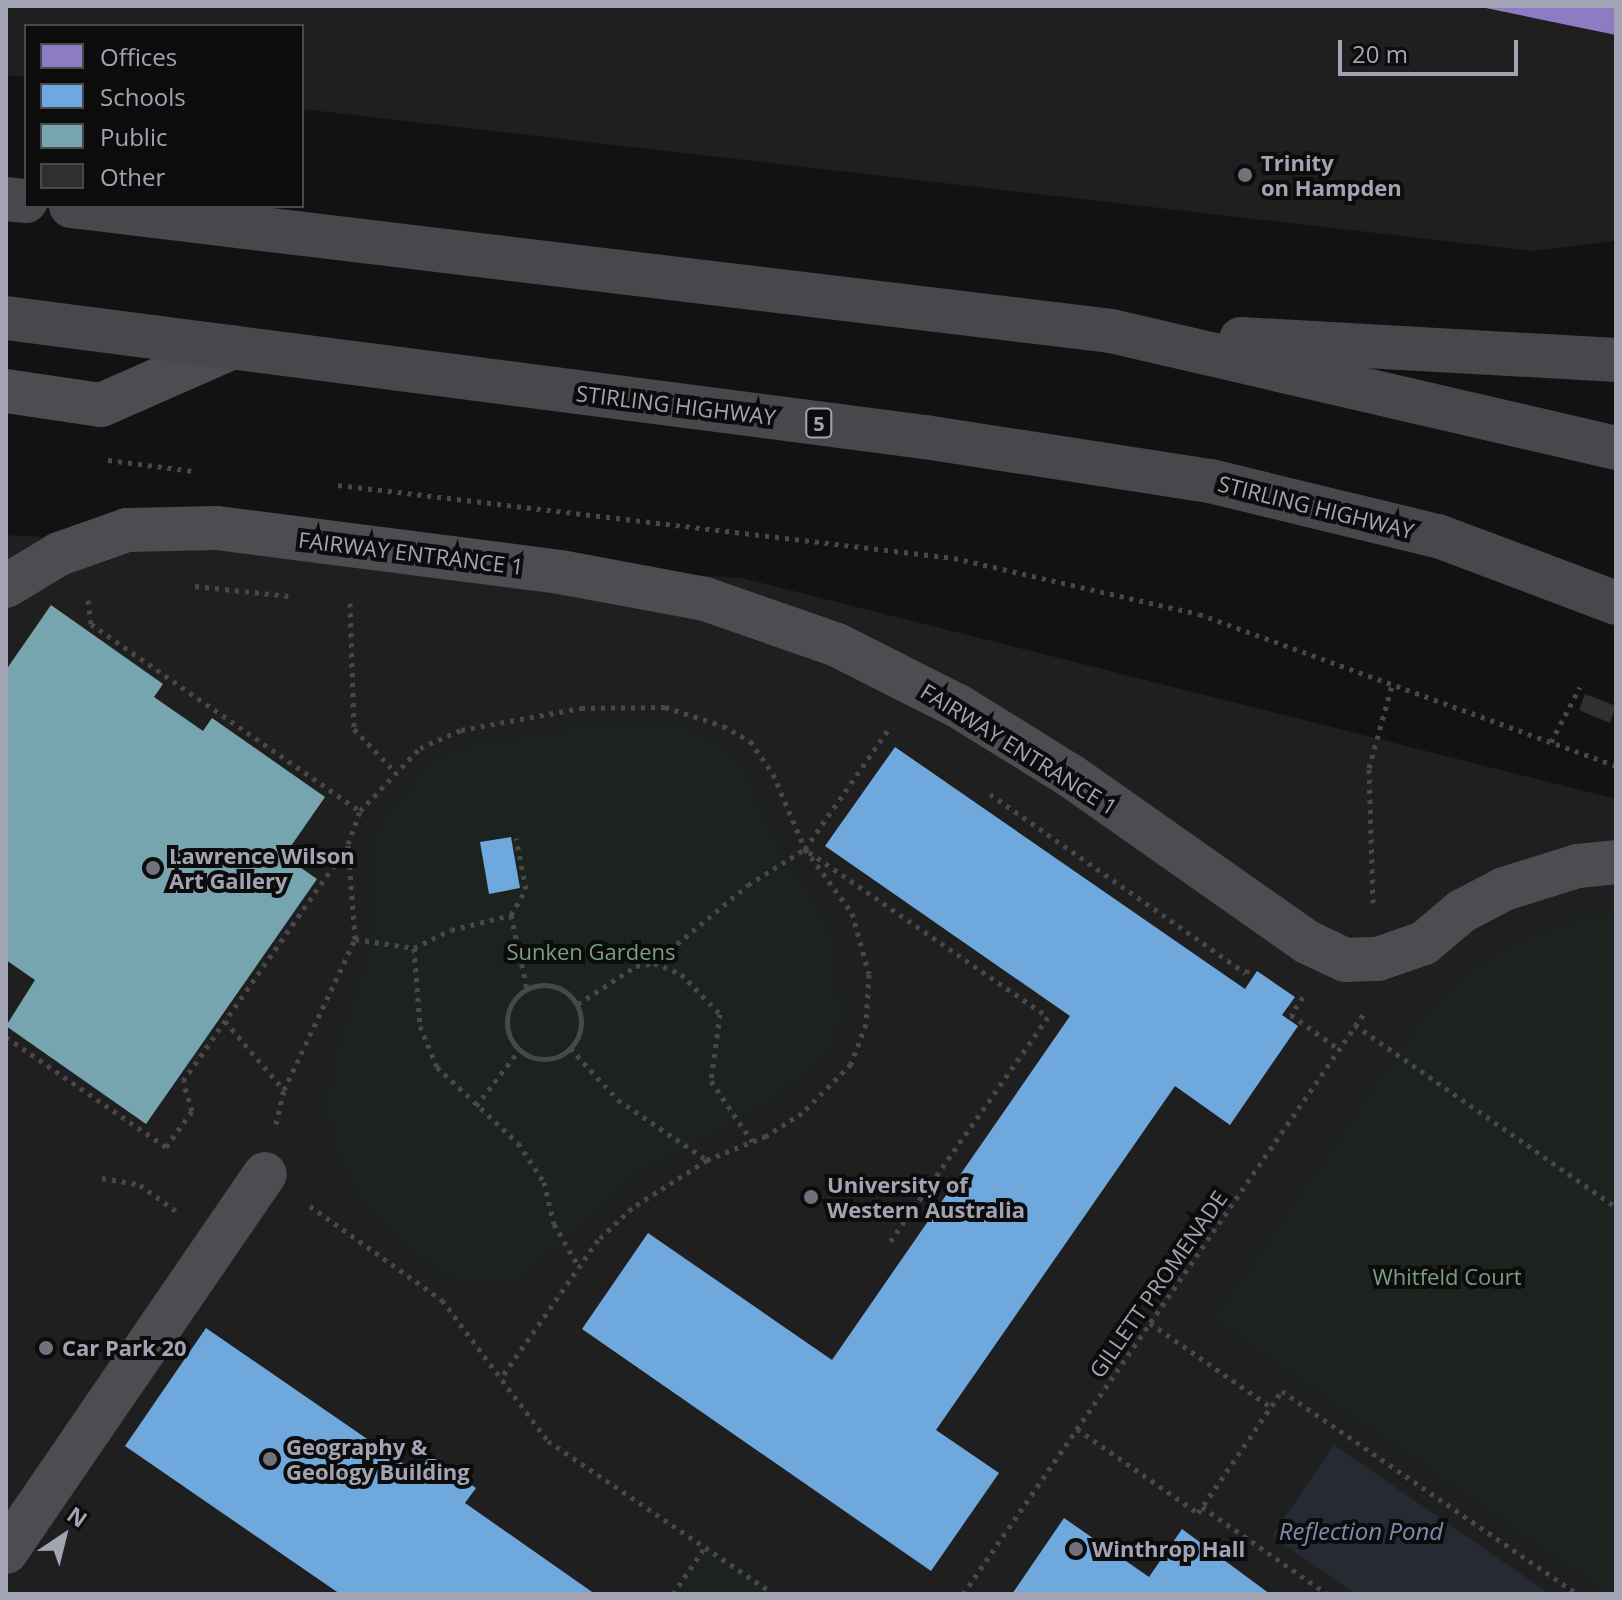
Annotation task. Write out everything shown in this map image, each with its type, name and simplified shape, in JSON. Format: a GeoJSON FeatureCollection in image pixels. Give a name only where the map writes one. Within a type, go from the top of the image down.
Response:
{"type":"FeatureCollection","features":[{"type":"Feature","properties":{"kind":"highway"},"geometry":{"type":"LineString","coordinates":[[88,208],[1111,331],[1616,360]]}},
{"type":"Feature","properties":{"kind":"highway","name":"STIRLING HIGHWAY"},"geometry":{"type":"LineString","coordinates":[[6,318],[925,437],[1210,481],[1438,536],[1616,603]]}},
{"type":"Feature","properties":{"kind":"highway"},"geometry":{"type":"LineString","coordinates":[[1111,331],[1616,448]]}},
{"type":"Feature","properties":{"kind":"street"},"geometry":{"type":"LineString","coordinates":[[6,391],[101,405],[233,347]]}},
{"type":"Feature","properties":{"kind":"street","name":"FAIRWAY ENTRANCE 1"},"geometry":{"type":"LineString","coordinates":[[6,586],[59,554],[127,530],[217,528],[560,572],[705,599],[837,645],[958,706],[1071,776],[1307,942],[1345,960],[1378,959],[1424,943],[1462,911],[1504,889],[1578,866],[1616,862]]}},
{"type":"Feature","properties":{"kind":"street"},"geometry":{"type":"LineString","coordinates":[[6,1552],[20,1501],[220,1241],[265,1174]]}},
{"type":"Feature","properties":{"kind":"path"},"geometry":{"type":"LineString","coordinates":[[96,459],[200,472]]}},
{"type":"Feature","properties":{"kind":"path"},"geometry":{"type":"LineString","coordinates":[[325,484],[954,558],[1199,614],[1616,766]]}},
{"type":"Feature","properties":{"kind":"path"},"geometry":{"type":"LineString","coordinates":[[189,585],[291,596]]}},
{"type":"Feature","properties":{"kind":"path"},"geometry":{"type":"LineString","coordinates":[[87,596],[91,624],[360,811]]}},
{"type":"Feature","properties":{"kind":"path"},"geometry":{"type":"LineString","coordinates":[[335,601],[350,603],[364,596]]}},
{"type":"Feature","properties":{"kind":"path"},"geometry":{"type":"LineString","coordinates":[[350,603],[354,729],[396,773]]}},
{"type":"Feature","properties":{"kind":"path"},"geometry":{"type":"LineString","coordinates":[[1370,876],[1369,768],[1392,685]]}},
{"type":"Feature","properties":{"kind":"path"},"geometry":{"type":"LineString","coordinates":[[1551,742],[1580,687]]}},
{"type":"Feature","properties":{"kind":"path"},"geometry":{"type":"LineString","coordinates":[[6,1037],[166,1147],[192,1111],[183,1081],[348,844],[360,811],[420,748],[461,730],[581,708],[665,707],[750,741],[773,774],[805,849],[852,913],[869,974],[866,1024],[851,1064],[802,1113],[752,1141],[707,1160],[632,1208],[579,1267],[501,1378]]}},
{"type":"Feature","properties":{"kind":"path"},"geometry":{"type":"LineString","coordinates":[[578,1004],[636,966],[654,963],[748,885],[805,849],[892,725]]}},
{"type":"Feature","properties":{"kind":"path"},"geometry":{"type":"LineString","coordinates":[[980,787],[1246,973],[1255,960]]}},
{"type":"Feature","properties":{"kind":"path"},"geometry":{"type":"LineString","coordinates":[[516,838],[526,889],[511,915],[527,989]]}},
{"type":"Feature","properties":{"kind":"path"},"geometry":{"type":"LineString","coordinates":[[348,844],[355,939],[284,1090],[265,1174],[442,1300],[548,1441],[774,1594]]}},
{"type":"Feature","properties":{"kind":"path"},"geometry":{"type":"LineString","coordinates":[[805,849],[1048,1017],[887,1246]]}},
{"type":"Feature","properties":{"kind":"path"},"geometry":{"type":"LineString","coordinates":[[355,939],[414,948],[451,930],[511,915]]}},
{"type":"Feature","properties":{"kind":"path"},"geometry":{"type":"LineString","coordinates":[[414,948],[420,1026],[437,1067],[518,1143],[544,1182],[554,1224],[579,1267]]}},
{"type":"Feature","properties":{"kind":"path"},"geometry":{"type":"LineString","coordinates":[[654,963],[681,974],[709,999],[720,1014],[720,1029],[713,1042],[711,1081],[752,1141]]}},
{"type":"Feature","properties":{"kind":"path"},"geometry":{"type":"LineString","coordinates":[[546,985],[565,990],[578,1004],[582,1023],[570,1048],[543,1059],[520,1049],[507,1021],[512,1003],[527,989],[546,985]]}},
{"type":"Feature","properties":{"kind":"path"},"geometry":{"type":"LineString","coordinates":[[1292,986],[1305,995],[1291,1015],[1339,1049]]}},
{"type":"Feature","properties":{"kind":"path","name":"GILLETT PROMENADE"},"geometry":{"type":"LineString","coordinates":[[963,1594],[1371,1003]]}},
{"type":"Feature","properties":{"kind":"path"},"geometry":{"type":"LineString","coordinates":[[225,1021],[284,1090]]}},
{"type":"Feature","properties":{"kind":"path"},"geometry":{"type":"LineString","coordinates":[[1355,1025],[1616,1207]]}},
{"type":"Feature","properties":{"kind":"path"},"geometry":{"type":"LineString","coordinates":[[570,1048],[618,1100],[707,1160]]}},
{"type":"Feature","properties":{"kind":"path"},"geometry":{"type":"LineString","coordinates":[[476,1106],[520,1049]]}},
{"type":"Feature","properties":{"kind":"path"},"geometry":{"type":"LineString","coordinates":[[102,1178],[140,1185],[220,1241]]}},
{"type":"Feature","properties":{"kind":"path"},"geometry":{"type":"LineString","coordinates":[[1150,1323],[1271,1407]]}},
{"type":"Feature","properties":{"kind":"path"},"geometry":{"type":"LineString","coordinates":[[1077,1429],[1198,1513],[1282,1391],[1577,1594]]}},
{"type":"Feature","properties":{"kind":"path"},"geometry":{"type":"LineString","coordinates":[[1202,1507],[1327,1594]]}},
{"type":"Feature","properties":{"kind":"path"},"geometry":{"type":"LineString","coordinates":[[673,1594],[705,1547]]}},
{"type":"Feature","properties":{"kind":"shaded area","name":"Trinity on Hampden"},"geometry":{"type":"Polygon","coordinates":[[[6,6],[1616,6],[1616,241],[1532,251],[304,109],[304,24],[24,24],[24,77],[6,75],[6,6]]]}},
{"type":"Feature","properties":{"kind":"shaded area","name":"University of Western Australia"},"geometry":{"type":"Polygon","coordinates":[[[6,535],[742,578],[1616,799],[1616,1594],[6,1594],[6,535]]]}},
{"type":"Feature","properties":{"kind":"green space","name":"Sunken Gardens"},"geometry":{"type":"Polygon","coordinates":[[[663,721],[714,739],[739,758],[775,839],[830,927],[842,1015],[830,1050],[806,1075],[750,1115],[635,1175],[525,1278],[490,1288],[444,1276],[390,1235],[361,1199],[335,1150],[325,1103],[338,1039],[375,936],[370,854],[380,822],[429,763],[464,746],[583,725],[663,721]]]}},
{"type":"Feature","properties":{"kind":"green space","name":"Whitfeld Court"},"geometry":{"type":"Polygon","coordinates":[[[1616,915],[1616,1594],[1606,1594],[1212,1319],[1420,1020],[1461,978],[1507,946],[1567,922],[1616,915]]]}},
{"type":"Feature","properties":{"kind":"green space"},"geometry":{"type":"Polygon","coordinates":[[[705,1547],[774,1594],[673,1594],[705,1547]]]}},
{"type":"Feature","properties":{"kind":"water","name":"Reflection Pond"},"geometry":{"type":"Polygon","coordinates":[[[1334,1445],[1550,1594],[1356,1594],[1272,1536],[1334,1445]]]}},
{"type":"Feature","properties":{"kind":"building: Offices"},"geometry":{"type":"Polygon","coordinates":[[[1481,6],[1616,6],[1616,35],[1481,7],[1481,6]]]}},
{"type":"Feature","properties":{"kind":"building: Schools"},"geometry":{"type":"Polygon","coordinates":[[[895,747],[1245,989],[1257,971],[1295,997],[1282,1015],[1298,1026],[1230,1125],[1175,1086],[936,1430],[999,1473],[931,1571],[582,1329],[648,1233],[832,1360],[1070,1016],[825,846],[895,747]]]}},
{"type":"Feature","properties":{"kind":"building: Schools"},"geometry":{"type":"Polygon","coordinates":[[[511,837],[520,888],[489,894],[480,842],[511,837]]]}},
{"type":"Feature","properties":{"kind":"building: Schools","name":"Geography & Geology Building"},"geometry":{"type":"Polygon","coordinates":[[[206,1328],[418,1474],[430,1455],[476,1488],[465,1503],[595,1594],[340,1594],[125,1446],[206,1328]]]}},
{"type":"Feature","properties":{"kind":"building: Schools","name":"Winthrop Hall"},"geometry":{"type":"Polygon","coordinates":[[[1064,1518],[1149,1577],[1182,1529],[1270,1594],[1012,1594],[1064,1518]]]}},
{"type":"Feature","properties":{"kind":"building: Public","name":"Lawrence Wilson Art Gallery"},"geometry":{"type":"Polygon","coordinates":[[[51,605],[163,684],[154,697],[203,731],[212,718],[325,797],[284,856],[317,879],[146,1124],[6,1026],[35,980],[6,960],[6,670],[51,605]]]}},
{"type":"Feature","properties":{"kind":"building: Other"},"geometry":{"type":"Polygon","coordinates":[[[1585,694],[1616,706],[1610,723],[1579,710],[1585,694]]]}},
{"type":"Feature","properties":{"kind":"place","name":"Trinity on Hampden"},"geometry":{"type":"Point","coordinates":[1245,175]}},
{"type":"Feature","properties":{"kind":"place","name":"Lawrence Wilson Art Gallery"},"geometry":{"type":"Point","coordinates":[153,868]}},
{"type":"Feature","properties":{"kind":"place","name":"University of Western Australia"},"geometry":{"type":"Point","coordinates":[811,1197]}},
{"type":"Feature","properties":{"kind":"place","name":"Car Park 20"},"geometry":{"type":"Point","coordinates":[46,1348]}},
{"type":"Feature","properties":{"kind":"place","name":"Geography & Geology Building"},"geometry":{"type":"Point","coordinates":[270,1459]}},
{"type":"Feature","properties":{"kind":"place","name":"Winthrop Hall"},"geometry":{"type":"Point","coordinates":[1076,1549]}}]}
